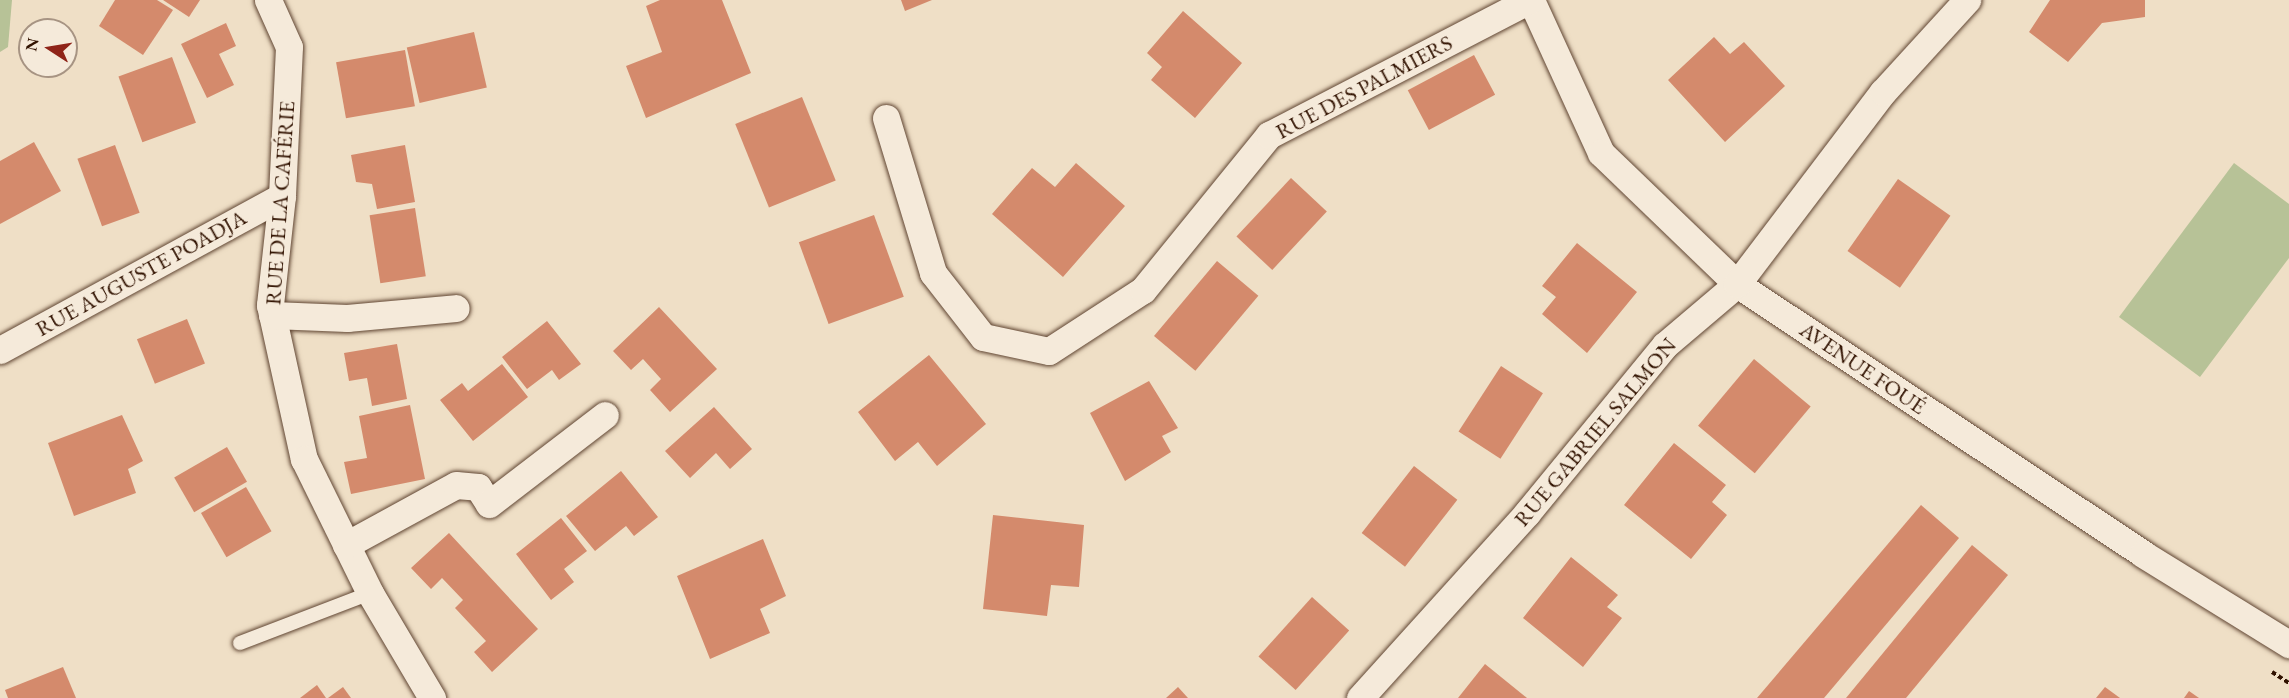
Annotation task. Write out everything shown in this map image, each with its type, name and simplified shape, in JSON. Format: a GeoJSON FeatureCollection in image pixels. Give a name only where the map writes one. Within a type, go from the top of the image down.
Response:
{"type":"FeatureCollection","features":[{"type":"Feature","properties":{"kind":"street","name":"RUE DE LA CAFÉRIE"},"geometry":{"type":"LineString","coordinates":[[268,0],[289,47],[282,196],[270,304],[304,459],[370,593],[432,698]]}},
{"type":"Feature","properties":{"kind":"street","name":"RUE DES PALMIERS"},"geometry":{"type":"LineString","coordinates":[[886,118],[933,273],[983,337],[1049,351],[1143,290],[1269,135],[1530,0]]}},
{"type":"Feature","properties":{"kind":"street","name":"AVENUE FOUÉ"},"geometry":{"type":"LineString","coordinates":[[1530,0],[1600,153],[1737,284],[2143,554],[2289,644]]}},
{"type":"Feature","properties":{"kind":"street","name":"RUE GABRIEL SALMON"},"geometry":{"type":"LineString","coordinates":[[1360,698],[1527,513],[1665,345],[1737,284],[1883,92],[1967,0]]}},
{"type":"Feature","properties":{"kind":"street","name":"RUE AUGUSTE POADJA"},"geometry":{"type":"LineString","coordinates":[[0,350],[282,196]]}},
{"type":"Feature","properties":{"kind":"street"},"geometry":{"type":"LineString","coordinates":[[273,315],[347,318],[456,308]]}},
{"type":"Feature","properties":{"kind":"street"},"geometry":{"type":"LineString","coordinates":[[346,545],[456,484],[478,487],[489,504],[604,415]]}},
{"type":"Feature","properties":{"kind":"lane"},"geometry":{"type":"LineString","coordinates":[[240,643],[370,593]]}},
{"type":"Feature","properties":{"kind":"green space"},"geometry":{"type":"Polygon","coordinates":[[[0,0],[12,0],[8,47],[0,52],[0,0]]]}},
{"type":"Feature","properties":{"kind":"green space"},"geometry":{"type":"Polygon","coordinates":[[[2234,163],[2289,204],[2289,258],[2200,377],[2119,317],[2234,163]]]}},
{"type":"Feature","properties":{"kind":"building"},"geometry":{"type":"Polygon","coordinates":[[[115,0],[157,0],[173,10],[143,55],[99,26],[115,0]]]}},
{"type":"Feature","properties":{"kind":"building"},"geometry":{"type":"Polygon","coordinates":[[[163,0],[200,0],[189,17],[163,0]]]}},
{"type":"Feature","properties":{"kind":"building"},"geometry":{"type":"Polygon","coordinates":[[[660,0],[722,0],[751,73],[646,118],[626,66],[662,52],[646,6],[660,0]]]}},
{"type":"Feature","properties":{"kind":"building"},"geometry":{"type":"Polygon","coordinates":[[[901,0],[932,0],[905,11],[901,0]]]}},
{"type":"Feature","properties":{"kind":"building"},"geometry":{"type":"Polygon","coordinates":[[[2050,0],[2145,0],[2145,17],[2102,23],[2068,62],[2029,32],[2050,0]]]}},
{"type":"Feature","properties":{"kind":"building"},"geometry":{"type":"Polygon","coordinates":[[[1183,11],[1242,63],[1195,118],[1151,80],[1162,67],[1147,53],[1183,11]]]}},
{"type":"Feature","properties":{"kind":"building"},"geometry":{"type":"Polygon","coordinates":[[[226,23],[236,46],[219,54],[234,85],[207,98],[181,44],[226,23]]]}},
{"type":"Feature","properties":{"kind":"building"},"geometry":{"type":"Polygon","coordinates":[[[474,32],[487,88],[420,103],[407,48],[474,32]]]}},
{"type":"Feature","properties":{"kind":"building"},"geometry":{"type":"Polygon","coordinates":[[[1714,37],[1730,54],[1744,42],[1785,86],[1725,142],[1668,80],[1714,37]]]}},
{"type":"Feature","properties":{"kind":"building"},"geometry":{"type":"Polygon","coordinates":[[[405,50],[415,106],[346,118],[336,62],[405,50]]]}},
{"type":"Feature","properties":{"kind":"building"},"geometry":{"type":"Polygon","coordinates":[[[1474,55],[1495,95],[1429,130],[1408,90],[1474,55]]]}},
{"type":"Feature","properties":{"kind":"building"},"geometry":{"type":"Polygon","coordinates":[[[172,57],[196,123],[142,142],[118,76],[172,57]]]}},
{"type":"Feature","properties":{"kind":"building"},"geometry":{"type":"Polygon","coordinates":[[[802,97],[836,180],[769,207],[735,124],[802,97]]]}},
{"type":"Feature","properties":{"kind":"building"},"geometry":{"type":"Polygon","coordinates":[[[34,142],[61,191],[0,224],[0,161],[34,142]]]}},
{"type":"Feature","properties":{"kind":"building"},"geometry":{"type":"Polygon","coordinates":[[[115,145],[140,213],[102,226],[77,159],[115,145]]]}},
{"type":"Feature","properties":{"kind":"building"},"geometry":{"type":"Polygon","coordinates":[[[405,145],[415,202],[377,209],[372,184],[356,182],[351,155],[405,145]]]}},
{"type":"Feature","properties":{"kind":"building"},"geometry":{"type":"Polygon","coordinates":[[[1076,163],[1125,206],[1063,277],[992,214],[1032,168],[1055,187],[1076,163]]]}},
{"type":"Feature","properties":{"kind":"building"},"geometry":{"type":"Polygon","coordinates":[[[1291,178],[1327,211],[1272,270],[1236,237],[1291,178]]]}},
{"type":"Feature","properties":{"kind":"building"},"geometry":{"type":"Polygon","coordinates":[[[1898,179],[1950,216],[1900,288],[1848,251],[1898,179]]]}},
{"type":"Feature","properties":{"kind":"building"},"geometry":{"type":"Polygon","coordinates":[[[415,208],[426,276],[380,283],[370,215],[415,208]]]}},
{"type":"Feature","properties":{"kind":"building"},"geometry":{"type":"Polygon","coordinates":[[[874,215],[904,297],[829,324],[799,242],[874,215]]]}},
{"type":"Feature","properties":{"kind":"building"},"geometry":{"type":"Polygon","coordinates":[[[1577,243],[1637,292],[1587,353],[1542,314],[1556,297],[1542,286],[1577,243]]]}},
{"type":"Feature","properties":{"kind":"building"},"geometry":{"type":"Polygon","coordinates":[[[1217,261],[1258,296],[1195,371],[1154,336],[1217,261]]]}},
{"type":"Feature","properties":{"kind":"building"},"geometry":{"type":"Polygon","coordinates":[[[659,307],[717,369],[670,412],[650,390],[661,379],[643,359],[631,370],[613,351],[659,307]]]}},
{"type":"Feature","properties":{"kind":"building"},"geometry":{"type":"Polygon","coordinates":[[[187,319],[205,364],[155,384],[137,339],[187,319]]]}},
{"type":"Feature","properties":{"kind":"building"},"geometry":{"type":"Polygon","coordinates":[[[547,321],[581,364],[559,380],[552,370],[527,389],[502,357],[547,321]]]}},
{"type":"Feature","properties":{"kind":"building"},"geometry":{"type":"Polygon","coordinates":[[[397,344],[407,399],[372,406],[367,378],[349,381],[344,353],[397,344]]]}},
{"type":"Feature","properties":{"kind":"building"},"geometry":{"type":"Polygon","coordinates":[[[929,355],[986,424],[937,466],[918,442],[895,461],[858,412],[929,355]]]}},
{"type":"Feature","properties":{"kind":"building"},"geometry":{"type":"Polygon","coordinates":[[[1754,359],[1811,407],[1755,473],[1698,426],[1754,359]]]}},
{"type":"Feature","properties":{"kind":"building"},"geometry":{"type":"Polygon","coordinates":[[[502,364],[528,397],[473,441],[440,400],[462,383],[468,391],[502,364]]]}},
{"type":"Feature","properties":{"kind":"building"},"geometry":{"type":"Polygon","coordinates":[[[1501,366],[1543,393],[1500,459],[1459,431],[1501,366]]]}},
{"type":"Feature","properties":{"kind":"building"},"geometry":{"type":"Polygon","coordinates":[[[1149,381],[1178,428],[1162,436],[1171,452],[1125,481],[1090,413],[1149,381]]]}},
{"type":"Feature","properties":{"kind":"building"},"geometry":{"type":"Polygon","coordinates":[[[410,405],[425,479],[351,494],[344,462],[367,458],[359,416],[410,405]]]}},
{"type":"Feature","properties":{"kind":"building"},"geometry":{"type":"Polygon","coordinates":[[[714,407],[752,449],[730,469],[716,453],[690,478],[665,451],[714,407]]]}},
{"type":"Feature","properties":{"kind":"building"},"geometry":{"type":"Polygon","coordinates":[[[122,415],[143,461],[128,469],[136,493],[74,516],[48,443],[122,415]]]}},
{"type":"Feature","properties":{"kind":"building"},"geometry":{"type":"Polygon","coordinates":[[[1674,443],[1726,485],[1712,502],[1727,515],[1691,559],[1624,505],[1674,443]]]}},
{"type":"Feature","properties":{"kind":"building"},"geometry":{"type":"Polygon","coordinates":[[[227,447],[247,482],[194,512],[174,478],[227,447]]]}},
{"type":"Feature","properties":{"kind":"building"},"geometry":{"type":"Polygon","coordinates":[[[1414,466],[1457,500],[1405,567],[1362,533],[1414,466]]]}},
{"type":"Feature","properties":{"kind":"building"},"geometry":{"type":"Polygon","coordinates":[[[621,471],[658,517],[634,536],[626,526],[595,551],[566,516],[621,471]]]}},
{"type":"Feature","properties":{"kind":"building"},"geometry":{"type":"Polygon","coordinates":[[[246,487],[272,531],[226,557],[201,513],[246,487]]]}},
{"type":"Feature","properties":{"kind":"building"},"geometry":{"type":"Polygon","coordinates":[[[1921,505],[1959,538],[1824,698],[1757,698],[1921,505]]]}},
{"type":"Feature","properties":{"kind":"building"},"geometry":{"type":"Polygon","coordinates":[[[993,515],[1084,525],[1079,587],[1051,585],[1047,616],[983,609],[993,515]]]}},
{"type":"Feature","properties":{"kind":"building"},"geometry":{"type":"Polygon","coordinates":[[[561,518],[587,551],[564,569],[574,582],[551,600],[516,554],[561,518]]]}},
{"type":"Feature","properties":{"kind":"building"},"geometry":{"type":"Polygon","coordinates":[[[449,533],[538,629],[492,672],[474,652],[486,641],[455,608],[463,600],[442,578],[431,589],[411,568],[449,533]]]}},
{"type":"Feature","properties":{"kind":"building"},"geometry":{"type":"Polygon","coordinates":[[[763,539],[786,596],[760,609],[770,633],[710,659],[677,576],[763,539]]]}},
{"type":"Feature","properties":{"kind":"building"},"geometry":{"type":"Polygon","coordinates":[[[1972,545],[2008,575],[1906,698],[1846,698],[1972,545]]]}},
{"type":"Feature","properties":{"kind":"building"},"geometry":{"type":"Polygon","coordinates":[[[1571,557],[1618,595],[1607,607],[1622,618],[1583,667],[1523,618],[1571,557]]]}},
{"type":"Feature","properties":{"kind":"building"},"geometry":{"type":"Polygon","coordinates":[[[1312,597],[1349,630],[1296,690],[1258,656],[1312,597]]]}},
{"type":"Feature","properties":{"kind":"building"},"geometry":{"type":"Polygon","coordinates":[[[1485,664],[1527,698],[1458,698],[1485,664]]]}},
{"type":"Feature","properties":{"kind":"building"},"geometry":{"type":"Polygon","coordinates":[[[63,667],[76,698],[8,698],[5,690],[63,667]]]}},
{"type":"Feature","properties":{"kind":"building"},"geometry":{"type":"Polygon","coordinates":[[[317,685],[326,698],[300,698],[317,685]]]}},
{"type":"Feature","properties":{"kind":"building"},"geometry":{"type":"Polygon","coordinates":[[[343,687],[351,698],[328,698],[343,687]]]}},
{"type":"Feature","properties":{"kind":"building"},"geometry":{"type":"Polygon","coordinates":[[[1178,687],[1188,698],[1166,698],[1178,687]]]}},
{"type":"Feature","properties":{"kind":"building"},"geometry":{"type":"Polygon","coordinates":[[[2105,687],[2120,698],[2096,698],[2105,687]]]}},
{"type":"Feature","properties":{"kind":"building"},"geometry":{"type":"Polygon","coordinates":[[[2189,691],[2199,698],[2184,698],[2189,691]]]}}]}
